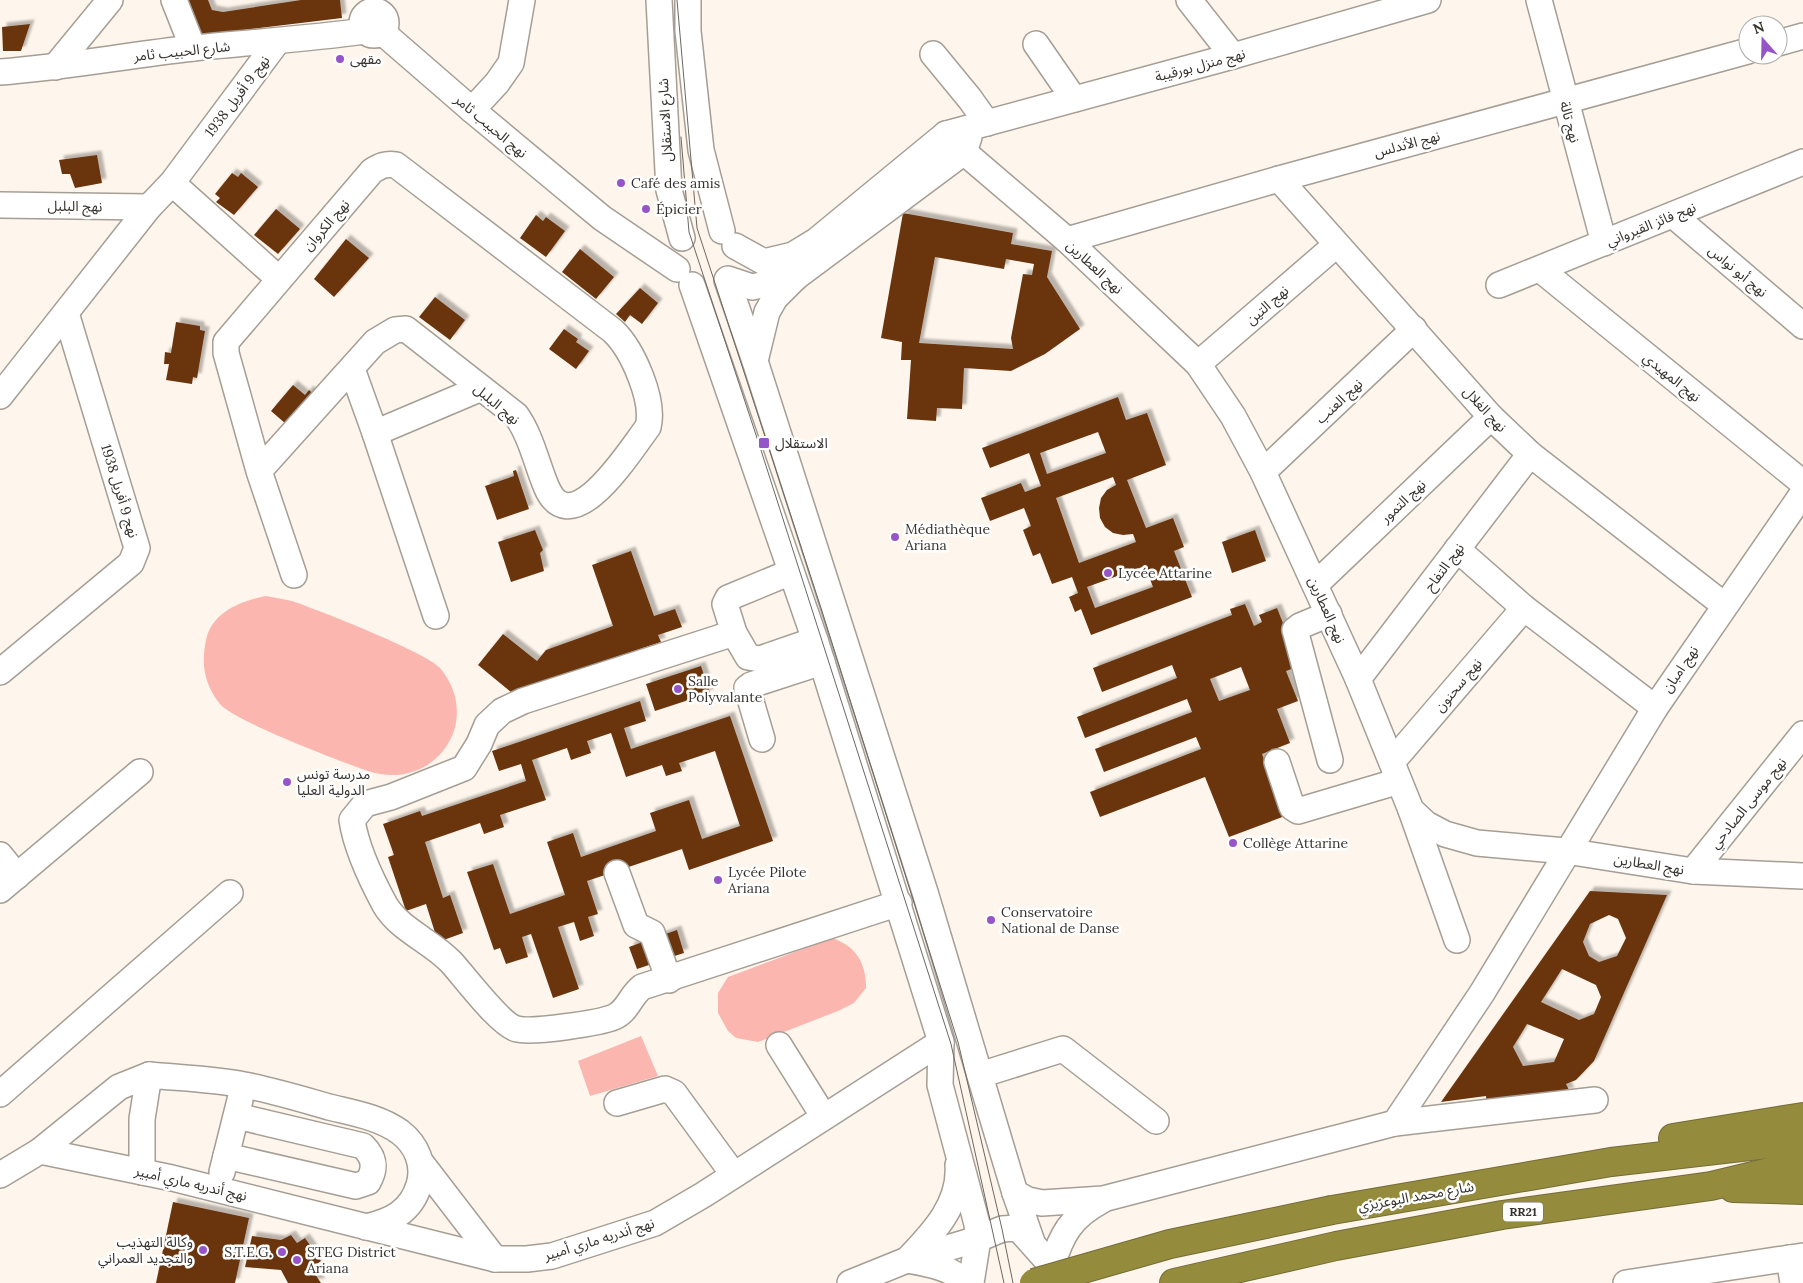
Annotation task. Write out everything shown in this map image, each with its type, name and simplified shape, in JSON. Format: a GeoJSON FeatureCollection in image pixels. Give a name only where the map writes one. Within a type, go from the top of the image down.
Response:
{"type":"FeatureCollection","features":[{"type":"Feature","properties":{"kind":"highway"},"geometry":{"type":"LineString","coordinates":[[1611,1162],[1677,1136],[1803,1117]]}},
{"type":"Feature","properties":{"kind":"highway","name":"شارع محمد البوعزيزي"},"geometry":{"type":"LineString","coordinates":[[1047,1277],[1170,1244],[1332,1210],[1611,1162],[1803,1140]]}},
{"type":"Feature","properties":{"kind":"highway","name":"RR21"},"geometry":{"type":"LineString","coordinates":[[1174,1283],[1336,1246],[1502,1215],[1711,1186],[1803,1164]]}},
{"type":"Feature","properties":{"kind":"highway"},"geometry":{"type":"LineString","coordinates":[[1711,1186],[1775,1191],[1803,1190]]}},
{"type":"Feature","properties":{"kind":"street"},"geometry":{"type":"LineString","coordinates":[[55,68],[110,0]]}},
{"type":"Feature","properties":{"kind":"street"},"geometry":{"type":"LineString","coordinates":[[174,0],[193,48]]}},
{"type":"Feature","properties":{"kind":"street"},"geometry":{"type":"LineString","coordinates":[[472,110],[497,83],[511,63],[522,0]]}},
{"type":"Feature","properties":{"kind":"street","name":"شارع الاستقلال"},"geometry":{"type":"LineString","coordinates":[[659,0],[669,190],[681,239]]}},
{"type":"Feature","properties":{"kind":"street"},"geometry":{"type":"LineString","coordinates":[[685,277],[708,288],[727,280],[736,264],[701,150],[688,30],[688,0]]}},
{"type":"Feature","properties":{"kind":"street"},"geometry":{"type":"LineString","coordinates":[[1189,0],[1233,56]]}},
{"type":"Feature","properties":{"kind":"street","name":"نهج منزل بورقيبة"},"geometry":{"type":"LineString","coordinates":[[946,134],[1233,56],[1428,0]]}},
{"type":"Feature","properties":{"kind":"street","name":"نهج تالة"},"geometry":{"type":"LineString","coordinates":[[1538,0],[1604,243]]}},
{"type":"Feature","properties":{"kind":"street","name":"شارع الحبيب ثامر"},"geometry":{"type":"LineString","coordinates":[[0,72],[55,68],[193,48],[277,42],[373,18]]}},
{"type":"Feature","properties":{"kind":"street","name":"نهج الحبيب ثامر"},"geometry":{"type":"LineString","coordinates":[[373,18],[472,110],[602,218],[685,277]]}},
{"type":"Feature","properties":{"kind":"street"},"geometry":{"type":"LineString","coordinates":[[1788,40],[1803,36]]}},
{"type":"Feature","properties":{"kind":"street","name":"نهج 9 أفريل 1938"},"geometry":{"type":"LineString","coordinates":[[0,396],[150,207],[172,183],[277,42]]}},
{"type":"Feature","properties":{"kind":"street"},"geometry":{"type":"LineString","coordinates":[[1036,44],[1074,99]]}},
{"type":"Feature","properties":{"kind":"street"},"geometry":{"type":"LineString","coordinates":[[755,361],[767,312],[775,298],[796,278],[964,152],[979,125],[970,99],[932,54]]}},
{"type":"Feature","properties":{"kind":"street","name":"نهج الأندلس"},"geometry":{"type":"LineString","coordinates":[[1067,240],[1279,179],[1738,54]]}},
{"type":"Feature","properties":{"kind":"street"},"geometry":{"type":"LineString","coordinates":[[940,1085],[942,1042],[899,903],[791,572],[676,254],[681,239],[697,228],[705,226],[728,238],[764,262],[793,255],[816,241],[946,134]]}},
{"type":"Feature","properties":{"kind":"street","name":"نهج العطارين"},"geometry":{"type":"LineString","coordinates":[[946,134],[964,152],[1067,240],[1198,364],[1233,416],[1263,472],[1358,679],[1411,810],[1426,824],[1445,834],[1477,843],[1566,851],[1693,871],[1803,876]]}},
{"type":"Feature","properties":{"kind":"street","name":"نهج فائز القيرواني"},"geometry":{"type":"LineString","coordinates":[[1499,285],[1541,270],[1803,162]]}},
{"type":"Feature","properties":{"kind":"street","name":"نهج الكروان"},"geometry":{"type":"LineString","coordinates":[[294,575],[259,471],[226,353],[226,342],[372,171],[389,164],[396,165],[613,331],[630,351]]}},
{"type":"Feature","properties":{"kind":"street","name":"نهج الغلال"},"geometry":{"type":"LineString","coordinates":[[1279,179],[1491,418],[1530,454],[1724,605]]}},
{"type":"Feature","properties":{"kind":"street"},"geometry":{"type":"LineString","coordinates":[[172,183],[279,279]]}},
{"type":"Feature","properties":{"kind":"street","name":"نهج البلبل"},"geometry":{"type":"LineString","coordinates":[[0,205],[150,207]]}},
{"type":"Feature","properties":{"kind":"street","name":"نهج أبو نواس"},"geometry":{"type":"LineString","coordinates":[[1673,215],[1803,326]]}},
{"type":"Feature","properties":{"kind":"street","name":"نهج الحبيب ثامر"},"geometry":{"type":"LineString","coordinates":[[602,218],[636,225],[681,239]]}},
{"type":"Feature","properties":{"kind":"street","name":"نهج التين"},"geometry":{"type":"LineString","coordinates":[[1198,364],[1336,245]]}},
{"type":"Feature","properties":{"kind":"street","name":"نهج المهيدي"},"geometry":{"type":"LineString","coordinates":[[1541,270],[1803,483]]}},
{"type":"Feature","properties":{"kind":"street"},"geometry":{"type":"LineString","coordinates":[[727,280],[752,287],[796,278]]}},
{"type":"Feature","properties":{"kind":"street"},"geometry":{"type":"LineString","coordinates":[[727,280],[755,361],[925,892],[1015,1193],[1032,1242],[1047,1277]]}},
{"type":"Feature","properties":{"kind":"street","name":"نهج 9 أفريل 1938"},"geometry":{"type":"LineString","coordinates":[[0,672],[131,563],[137,548],[66,314]]}},
{"type":"Feature","properties":{"kind":"street","name":"نهج البلبل"},"geometry":{"type":"LineString","coordinates":[[259,471],[384,335],[395,330],[406,329],[435,350],[479,389],[516,415],[524,426],[546,488],[559,504],[567,506],[578,505],[590,498],[606,482],[648,427],[651,417],[649,406],[630,351]]}},
{"type":"Feature","properties":{"kind":"street","name":"نهج العنب"},"geometry":{"type":"LineString","coordinates":[[1263,472],[1414,329]]}},
{"type":"Feature","properties":{"kind":"street"},"geometry":{"type":"LineString","coordinates":[[352,369],[436,616]]}},
{"type":"Feature","properties":{"kind":"street"},"geometry":{"type":"LineString","coordinates":[[375,433],[479,389]]}},
{"type":"Feature","properties":{"kind":"street","name":"نهج التمور"},"geometry":{"type":"LineString","coordinates":[[1316,584],[1491,418]]}},
{"type":"Feature","properties":{"kind":"street","name":"نهج التفاح"},"geometry":{"type":"LineString","coordinates":[[1358,679],[1530,454]]}},
{"type":"Feature","properties":{"kind":"street","name":"نهج امبان"},"geometry":{"type":"LineString","coordinates":[[1395,1124],[1482,993],[1654,708],[1803,493]]}},
{"type":"Feature","properties":{"kind":"street"},"geometry":{"type":"LineString","coordinates":[[1457,549],[1524,608],[1654,708]]}},
{"type":"Feature","properties":{"kind":"street"},"geometry":{"type":"LineString","coordinates":[[791,572],[728,598],[724,604],[734,633],[748,657],[760,659],[818,651]]}},
{"type":"Feature","properties":{"kind":"street","name":"نهج سحنون"},"geometry":{"type":"LineString","coordinates":[[1395,772],[1524,608]]}},
{"type":"Feature","properties":{"kind":"street"},"geometry":{"type":"LineString","coordinates":[[1329,614],[1295,630],[1330,760]]}},
{"type":"Feature","properties":{"kind":"street"},"geometry":{"type":"LineString","coordinates":[[734,633],[523,701],[502,711],[487,725],[479,744],[464,768],[391,797],[365,804],[352,820],[355,837],[386,906],[403,925],[449,960],[498,1015],[515,1029],[542,1031],[614,1017],[628,1007],[633,994],[642,987],[670,980],[899,903]]}},
{"type":"Feature","properties":{"kind":"street"},"geometry":{"type":"LineString","coordinates":[[762,739],[747,688],[818,651]]}},
{"type":"Feature","properties":{"kind":"street","name":"نهج موسى الصادحي"},"geometry":{"type":"LineString","coordinates":[[1693,871],[1803,734]]}},
{"type":"Feature","properties":{"kind":"street"},"geometry":{"type":"LineString","coordinates":[[1277,762],[1292,807],[1298,811],[1395,772]]}},
{"type":"Feature","properties":{"kind":"street"},"geometry":{"type":"LineString","coordinates":[[0,856],[8,883],[140,772]]}},
{"type":"Feature","properties":{"kind":"street"},"geometry":{"type":"LineString","coordinates":[[1411,810],[1457,940]]}},
{"type":"Feature","properties":{"kind":"street"},"geometry":{"type":"LineString","coordinates":[[617,873],[636,925],[652,932],[670,980]]}},
{"type":"Feature","properties":{"kind":"street"},"geometry":{"type":"LineString","coordinates":[[0,1094],[230,893]]}},
{"type":"Feature","properties":{"kind":"street","name":"نهج أندريه ماري أمبير"},"geometry":{"type":"LineString","coordinates":[[40,1150],[217,1189],[496,1259],[510,1260],[552,1256],[647,1226],[703,1195],[942,1042]]}},
{"type":"Feature","properties":{"kind":"street"},"geometry":{"type":"LineString","coordinates":[[779,1045],[824,1117]]}},
{"type":"Feature","properties":{"kind":"street"},"geometry":{"type":"LineString","coordinates":[[980,1075],[1063,1049],[1156,1121]]}},
{"type":"Feature","properties":{"kind":"street"},"geometry":{"type":"LineString","coordinates":[[903,1066],[922,1068],[934,1073],[940,1085],[957,1145],[978,1239],[971,1283]]}},
{"type":"Feature","properties":{"kind":"street"},"geometry":{"type":"LineString","coordinates":[[142,1172],[142,1119],[149,1074]]}},
{"type":"Feature","properties":{"kind":"street"},"geometry":{"type":"LineString","coordinates":[[0,1175],[40,1150],[119,1087],[149,1074],[243,1085],[370,1117],[388,1124],[401,1133],[414,1148],[422,1164],[496,1259]]}},
{"type":"Feature","properties":{"kind":"street"},"geometry":{"type":"LineString","coordinates":[[217,1189],[237,1116],[243,1085]]}},
{"type":"Feature","properties":{"kind":"street"},"geometry":{"type":"LineString","coordinates":[[617,1102],[666,1089],[674,1092],[734,1175]]}},
{"type":"Feature","properties":{"kind":"street"},"geometry":{"type":"LineString","coordinates":[[1015,1193],[1028,1200],[1042,1203],[1103,1199],[1395,1124],[1595,1100]]}},
{"type":"Feature","properties":{"kind":"street"},"geometry":{"type":"LineString","coordinates":[[226,1156],[356,1186],[368,1182],[374,1171],[372,1156],[363,1146],[237,1116]]}},
{"type":"Feature","properties":{"kind":"street"},"geometry":{"type":"LineString","coordinates":[[907,1260],[930,1237],[946,1214],[955,1193],[959,1173],[957,1145]]}},
{"type":"Feature","properties":{"kind":"street"},"geometry":{"type":"LineString","coordinates":[[363,1227],[387,1222],[400,1216],[419,1186],[422,1164]]}},
{"type":"Feature","properties":{"kind":"street"},"geometry":{"type":"LineString","coordinates":[[1047,1277],[1060,1239],[1070,1224],[1081,1213],[1103,1199]]}},
{"type":"Feature","properties":{"kind":"street"},"geometry":{"type":"LineString","coordinates":[[850,1283],[907,1260],[978,1239],[1002,1229],[1018,1228],[1032,1242]]}},
{"type":"Feature","properties":{"kind":"street"},"geometry":{"type":"LineString","coordinates":[[1626,1283],[1709,1277],[1796,1257],[1793,1283]]}},
{"type":"Feature","properties":{"kind":"street"},"geometry":{"type":"LineString","coordinates":[[907,1260],[944,1269],[961,1279],[963,1283]]}},
{"type":"Feature","properties":{"kind":"shaded area"},"geometry":{"type":"Polygon","coordinates":[[[266,596],[292,601],[347,622],[415,652],[440,668],[452,689],[457,710],[454,730],[445,748],[431,762],[413,772],[392,775],[368,771],[266,730],[229,711],[220,704],[210,689],[205,674],[204,657],[209,630],[214,622],[229,609],[247,601],[266,596]]]}},
{"type":"Feature","properties":{"kind":"shaded area"},"geometry":{"type":"Polygon","coordinates":[[[832,938],[840,941],[853,951],[862,963],[866,988],[854,1003],[758,1042],[736,1038],[728,1031],[718,1013],[718,993],[728,977],[832,938]]]}},
{"type":"Feature","properties":{"kind":"shaded area"},"geometry":{"type":"Polygon","coordinates":[[[641,1036],[658,1076],[590,1096],[578,1061],[641,1036]]]}},
{"type":"Feature","properties":{"kind":"building"},"geometry":{"type":"Polygon","coordinates":[[[187,0],[208,0],[212,10],[223,12],[301,0],[340,0],[342,18],[202,35],[197,33],[187,0]]]}},
{"type":"Feature","properties":{"kind":"building"},"geometry":{"type":"Polygon","coordinates":[[[30,24],[21,51],[3,51],[2,27],[30,24]]]}},
{"type":"Feature","properties":{"kind":"building"},"geometry":{"type":"Polygon","coordinates":[[[97,155],[102,183],[75,188],[70,174],[62,174],[59,160],[97,155]]]}},
{"type":"Feature","properties":{"kind":"building"},"geometry":{"type":"Polygon","coordinates":[[[232,173],[238,177],[241,173],[258,187],[234,215],[216,202],[220,198],[215,194],[232,173]]]}},
{"type":"Feature","properties":{"kind":"building"},"geometry":{"type":"Polygon","coordinates":[[[276,209],[300,229],[278,254],[254,235],[276,209]]]}},
{"type":"Feature","properties":{"kind":"building"},"geometry":{"type":"Polygon","coordinates":[[[903,213],[1013,233],[1011,244],[1052,251],[1047,277],[1080,329],[1045,354],[1011,371],[964,368],[962,409],[937,408],[936,421],[907,419],[911,360],[901,360],[902,342],[881,338],[903,213]],[[935,257],[919,343],[1013,349],[1011,338],[1023,274],[1032,275],[1034,264],[1006,259],[1004,269],[935,257]]]}},
{"type":"Feature","properties":{"kind":"building"},"geometry":{"type":"Polygon","coordinates":[[[536,215],[543,221],[546,217],[565,231],[546,257],[520,238],[536,215]]]}},
{"type":"Feature","properties":{"kind":"building"},"geometry":{"type":"Polygon","coordinates":[[[346,239],[369,258],[334,297],[314,279],[346,239]]]}},
{"type":"Feature","properties":{"kind":"building"},"geometry":{"type":"Polygon","coordinates":[[[580,249],[614,277],[596,299],[562,272],[580,249]]]}},
{"type":"Feature","properties":{"kind":"building"},"geometry":{"type":"Polygon","coordinates":[[[640,288],[658,303],[642,324],[630,315],[625,322],[616,314],[640,288]]]}},
{"type":"Feature","properties":{"kind":"building"},"geometry":{"type":"Polygon","coordinates":[[[435,297],[465,320],[450,340],[419,317],[435,297]]]}},
{"type":"Feature","properties":{"kind":"building"},"geometry":{"type":"Polygon","coordinates":[[[176,322],[200,326],[200,330],[205,331],[197,378],[193,377],[192,384],[166,380],[169,364],[164,364],[165,352],[171,353],[176,322]]]}},
{"type":"Feature","properties":{"kind":"building"},"geometry":{"type":"Polygon","coordinates":[[[564,329],[578,339],[576,342],[589,351],[576,369],[549,349],[564,329]]]}},
{"type":"Feature","properties":{"kind":"building"},"geometry":{"type":"Polygon","coordinates":[[[293,385],[305,395],[309,390],[319,399],[286,424],[271,411],[293,385]]]}},
{"type":"Feature","properties":{"kind":"building"},"geometry":{"type":"Polygon","coordinates":[[[1118,397],[1126,420],[1147,413],[1166,465],[1127,480],[1146,528],[1173,518],[1184,547],[1174,551],[1192,597],[1091,635],[1081,609],[1075,612],[1069,597],[1078,593],[1072,577],[1052,584],[1040,553],[1033,556],[1023,530],[1031,526],[1024,508],[990,521],[981,498],[1021,483],[1025,492],[1041,486],[1029,453],[990,468],[982,448],[1118,397]],[[1098,432],[1040,453],[1047,474],[1106,453],[1098,432]],[[1113,477],[1056,498],[1079,563],[1136,542],[1133,534],[1113,533],[1105,527],[1100,518],[1101,498],[1107,490],[1116,485],[1113,477]],[[1145,566],[1087,587],[1095,608],[1153,587],[1145,566]]]}},
{"type":"Feature","properties":{"kind":"building"},"geometry":{"type":"Polygon","coordinates":[[[516,470],[529,509],[497,520],[485,486],[514,476],[513,471],[516,470]]]}},
{"type":"Feature","properties":{"kind":"building"},"geometry":{"type":"Polygon","coordinates":[[[535,530],[543,550],[540,553],[544,571],[511,582],[498,542],[535,530]]]}},
{"type":"Feature","properties":{"kind":"building"},"geometry":{"type":"Polygon","coordinates":[[[1255,530],[1266,561],[1232,573],[1222,542],[1255,530]]]}},
{"type":"Feature","properties":{"kind":"building"},"geometry":{"type":"Polygon","coordinates":[[[631,551],[654,616],[675,609],[682,627],[658,635],[661,642],[511,692],[478,665],[503,634],[537,661],[546,650],[613,626],[592,565],[631,551]]]}},
{"type":"Feature","properties":{"kind":"building"},"geometry":{"type":"Polygon","coordinates":[[[1245,604],[1254,626],[1262,622],[1259,615],[1277,608],[1300,666],[1286,671],[1298,701],[1277,709],[1290,743],[1262,754],[1285,816],[1229,837],[1205,777],[1100,817],[1090,792],[1201,749],[1196,737],[1104,772],[1095,749],[1192,712],[1187,699],[1085,738],[1077,717],[1177,678],[1172,665],[1102,692],[1093,668],[1232,615],[1230,609],[1245,604]],[[1241,667],[1210,679],[1219,701],[1250,690],[1241,667]]]}},
{"type":"Feature","properties":{"kind":"building","name":"Salle Polyvalante"},"geometry":{"type":"Polygon","coordinates":[[[701,666],[710,693],[655,711],[646,684],[701,666]]]}},
{"type":"Feature","properties":{"kind":"building"},"geometry":{"type":"Polygon","coordinates":[[[640,701],[646,721],[624,728],[631,749],[730,716],[773,841],[689,870],[682,849],[587,881],[598,914],[588,917],[594,936],[580,941],[574,922],[558,927],[579,989],[553,998],[531,934],[522,937],[528,957],[506,964],[500,948],[494,950],[467,872],[493,864],[510,914],[565,895],[547,842],[573,833],[581,857],[656,831],[650,813],[689,800],[702,839],[740,826],[715,751],[679,763],[682,771],[666,776],[662,765],[626,777],[611,733],[587,741],[591,753],[571,760],[567,748],[532,760],[546,800],[500,815],[504,827],[484,834],[480,823],[425,842],[443,898],[450,895],[463,933],[438,942],[426,904],[406,911],[388,857],[394,855],[383,824],[420,811],[422,816],[526,781],[521,764],[499,771],[492,751],[640,701]]]}},
{"type":"Feature","properties":{"kind":"building"},"geometry":{"type":"Polygon","coordinates":[[[1590,891],[1667,895],[1594,1061],[1576,1080],[1566,1084],[1570,1092],[1487,1105],[1486,1096],[1441,1102],[1590,891]],[[1609,915],[1590,924],[1583,942],[1589,956],[1599,962],[1617,956],[1626,938],[1618,919],[1609,915]],[[1562,969],[1541,1002],[1579,1020],[1594,1014],[1601,997],[1596,985],[1562,969]],[[1527,1024],[1513,1047],[1523,1066],[1554,1062],[1564,1039],[1527,1024]]]}},
{"type":"Feature","properties":{"kind":"building"},"geometry":{"type":"Polygon","coordinates":[[[677,930],[684,953],[665,959],[657,937],[677,930]]]}},
{"type":"Feature","properties":{"kind":"building"},"geometry":{"type":"Polygon","coordinates":[[[651,939],[658,962],[637,969],[629,947],[651,939]]]}},
{"type":"Feature","properties":{"kind":"building","name":"وكالة التهذيب والتجديد العمراني"},"geometry":{"type":"Polygon","coordinates":[[[173,1202],[249,1218],[235,1283],[156,1283],[173,1202]]]}},
{"type":"Feature","properties":{"kind":"building","name":"S.T.E.G."},"geometry":{"type":"Polygon","coordinates":[[[291,1235],[297,1243],[305,1238],[321,1261],[311,1268],[321,1283],[288,1283],[281,1270],[245,1267],[252,1236],[281,1240],[291,1235]]]}},
{"type":"Feature","properties":{"kind":"tram line"},"geometry":{"type":"LineString","coordinates":[[677,0],[697,228],[821,608],[958,1042],[1013,1283]]}},
{"type":"Feature","properties":{"kind":"tram line"},"geometry":{"type":"LineString","coordinates":[[681,137],[689,232],[759,444],[951,1044],[1004,1283]]}},
{"type":"Feature","properties":{"kind":"place","name":"مقهى"},"geometry":{"type":"Point","coordinates":[340,59]}},
{"type":"Feature","properties":{"kind":"place","name":"Café des amis"},"geometry":{"type":"Point","coordinates":[621,183]}},
{"type":"Feature","properties":{"kind":"place","name":"Épicier"},"geometry":{"type":"Point","coordinates":[646,209]}},
{"type":"Feature","properties":{"kind":"place","name":"الاستقلال"},"geometry":{"type":"Point","coordinates":[764,443]}},
{"type":"Feature","properties":{"kind":"place","name":"Médiathèque Ariana"},"geometry":{"type":"Point","coordinates":[895,537]}},
{"type":"Feature","properties":{"kind":"place","name":"Lycée Attarine"},"geometry":{"type":"Point","coordinates":[1108,573]}},
{"type":"Feature","properties":{"kind":"place","name":"Salle Polyvalante"},"geometry":{"type":"Point","coordinates":[678,689]}},
{"type":"Feature","properties":{"kind":"place","name":"مدرسة تونس الدولية العليا"},"geometry":{"type":"Point","coordinates":[287,782]}},
{"type":"Feature","properties":{"kind":"place","name":"Collège Attarine"},"geometry":{"type":"Point","coordinates":[1233,843]}},
{"type":"Feature","properties":{"kind":"place","name":"Lycée Pilote Ariana"},"geometry":{"type":"Point","coordinates":[718,880]}},
{"type":"Feature","properties":{"kind":"place","name":"Conservatoire National de Danse"},"geometry":{"type":"Point","coordinates":[991,920]}},
{"type":"Feature","properties":{"kind":"place","name":"وكالة التهذيب والتجديد العمراني"},"geometry":{"type":"Point","coordinates":[203,1250]}},
{"type":"Feature","properties":{"kind":"place","name":"S.T.E.G."},"geometry":{"type":"Point","coordinates":[282,1252]}},
{"type":"Feature","properties":{"kind":"place","name":"STEG District Ariana"},"geometry":{"type":"Point","coordinates":[297,1260]}}]}
